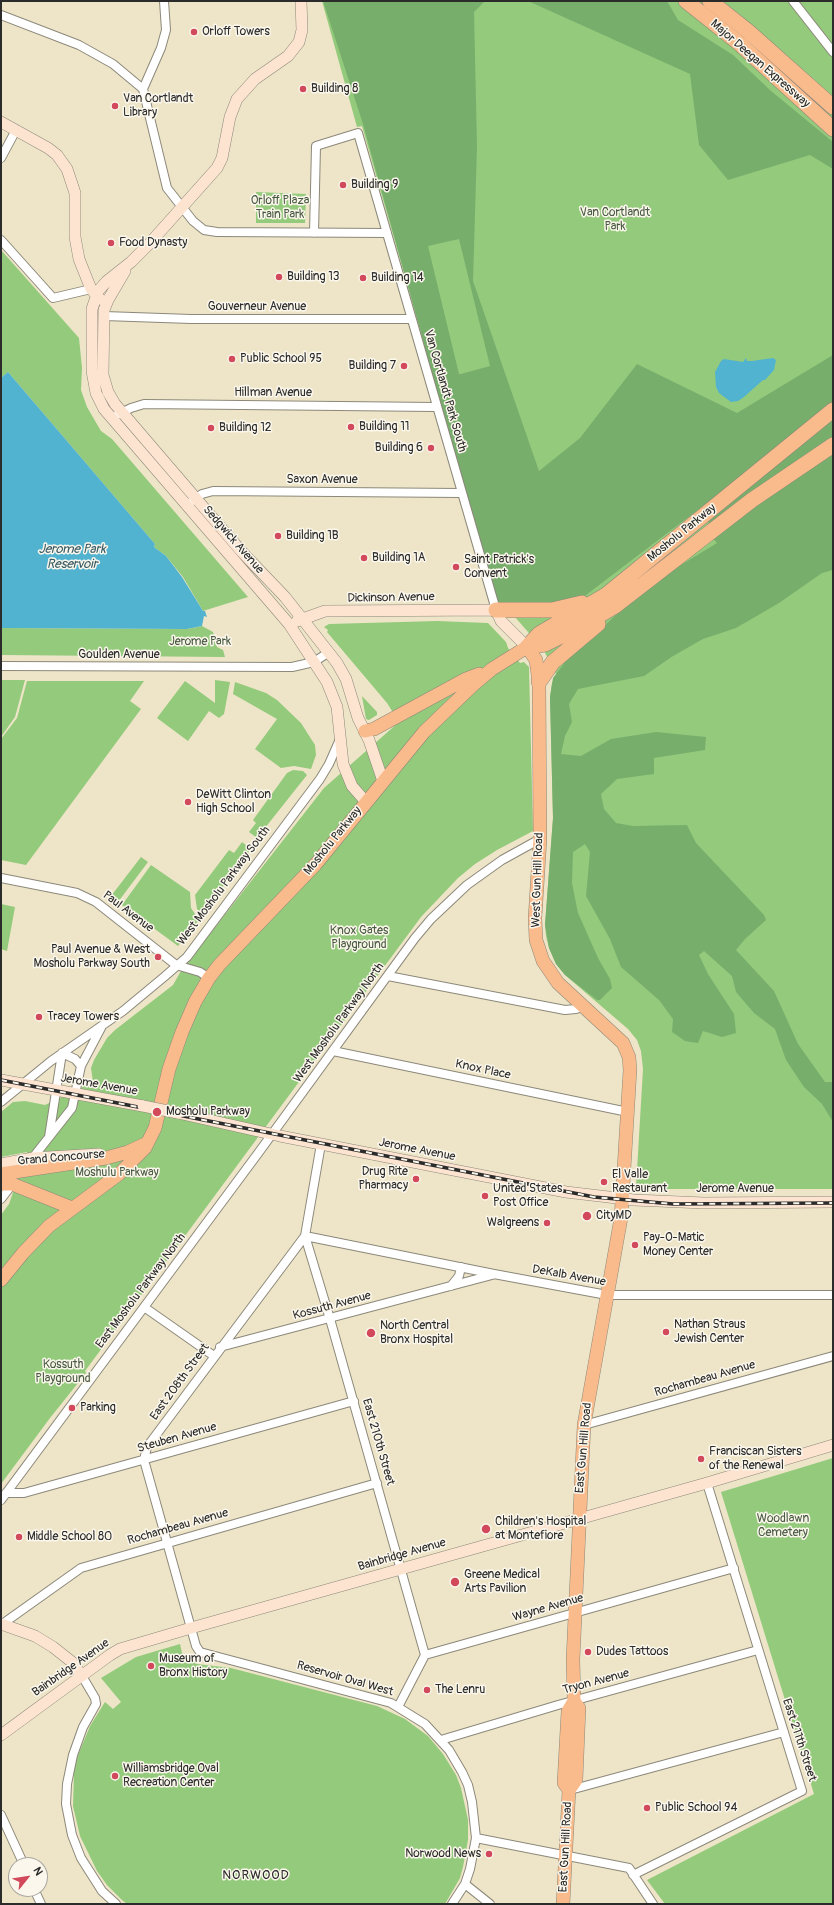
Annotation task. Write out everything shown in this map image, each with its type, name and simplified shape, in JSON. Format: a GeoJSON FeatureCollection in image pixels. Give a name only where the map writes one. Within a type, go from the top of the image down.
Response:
{"type":"FeatureCollection","features":[{"type":"Feature","properties":{"kind":"highway"},"geometry":{"type":"LineString","coordinates":[[675,1],[720,28]]}},
{"type":"Feature","properties":{"kind":"highway","name":"Major Deegan Expressway"},"geometry":{"type":"LineString","coordinates":[[686,1],[720,28],[833,129]]}},
{"type":"Feature","properties":{"kind":"highway","name":"Major Deegan Expressway"},"geometry":{"type":"LineString","coordinates":[[710,1],[749,32],[833,107]]}},
{"type":"Feature","properties":{"kind":"highway","name":"Mosholu Parkway"},"geometry":{"type":"LineString","coordinates":[[527,647],[545,644],[583,625],[610,600],[833,410]]}},
{"type":"Feature","properties":{"kind":"highway","name":"Mosholu Parkway"},"geometry":{"type":"LineString","coordinates":[[610,600],[833,445]]}},
{"type":"Feature","properties":{"kind":"highway"},"geometry":{"type":"LineString","coordinates":[[496,610],[558,609],[610,600]]}},
{"type":"Feature","properties":{"kind":"highway"},"geometry":{"type":"LineString","coordinates":[[539,682],[553,662],[601,621],[610,600]]}},
{"type":"Feature","properties":{"kind":"main road"},"geometry":{"type":"LineString","coordinates":[[293,1],[302,16]]}},
{"type":"Feature","properties":{"kind":"main road"},"geometry":{"type":"LineString","coordinates":[[93,292],[131,262],[208,180],[220,163],[230,117],[241,94],[255,78],[284,59],[297,46],[302,30],[301,1]]}},
{"type":"Feature","properties":{"kind":"main road"},"geometry":{"type":"LineString","coordinates":[[1,122],[52,151],[70,175],[76,200],[74,230],[76,245],[83,271],[93,292],[106,303],[131,262]]}},
{"type":"Feature","properties":{"kind":"main road","name":"Sedgwick Avenue"},"geometry":{"type":"LineString","coordinates":[[93,292],[92,377],[100,403],[289,624],[331,688],[336,700],[341,758],[347,776],[355,790],[366,802]]}},
{"type":"Feature","properties":{"kind":"main road","name":"Sedgwick Avenue"},"geometry":{"type":"LineString","coordinates":[[106,303],[104,316],[104,381],[113,401],[302,618],[329,652],[343,673],[358,718],[375,756],[382,781]]}},
{"type":"Feature","properties":{"kind":"main road","name":"Dickinson Avenue"},"geometry":{"type":"LineString","coordinates":[[289,624],[318,612],[328,611],[496,610]]}},
{"type":"Feature","properties":{"kind":"main road","name":"Van Cortlandt Park South"},"geometry":{"type":"LineString","coordinates":[[496,610],[501,621],[527,647]]}},
{"type":"Feature","properties":{"kind":"main road","name":"Mosholu Parkway"},"geometry":{"type":"LineString","coordinates":[[1,1280],[37,1238],[72,1208],[128,1167],[149,1143],[155,1128],[169,1069],[178,1043],[196,1002],[209,978],[231,952],[289,894],[315,865],[382,781],[424,732],[463,694],[492,669],[527,647]]}},
{"type":"Feature","properties":{"kind":"main road","name":"West Gun Hill Road"},"geometry":{"type":"LineString","coordinates":[[527,647],[536,660],[539,682],[540,839],[535,918],[536,940],[543,962],[550,974],[562,988],[618,1037],[627,1049],[630,1070],[624,1199]]}},
{"type":"Feature","properties":{"kind":"main road"},"geometry":{"type":"LineString","coordinates":[[365,731],[379,727],[466,679],[492,669]]}},
{"type":"Feature","properties":{"kind":"main road","name":"Jerome Avenue"},"geometry":{"type":"LineString","coordinates":[[1,1080],[143,1106],[321,1144],[566,1192],[624,1199],[704,1203],[833,1202]]}},
{"type":"Feature","properties":{"kind":"main road","name":"Grand Concourse"},"geometry":{"type":"LineString","coordinates":[[1,1174],[121,1154],[149,1143]]}},
{"type":"Feature","properties":{"kind":"main road","name":"Grand Concourse"},"geometry":{"type":"LineString","coordinates":[[1,1164],[32,1158],[121,1154]]}},
{"type":"Feature","properties":{"kind":"main road","name":"Grand Concourse"},"geometry":{"type":"LineString","coordinates":[[6,1184],[72,1208]]}},
{"type":"Feature","properties":{"kind":"main road","name":"East Gun Hill Road"},"geometry":{"type":"LineString","coordinates":[[563,1904],[569,1790],[576,1780],[579,1708],[574,1700],[575,1613],[578,1519],[584,1425],[624,1199]]}},
{"type":"Feature","properties":{"kind":"main road","name":"Bainbridge Avenue"},"geometry":{"type":"LineString","coordinates":[[1,1735],[120,1649],[707,1483],[833,1445]]}},
{"type":"Feature","properties":{"kind":"main road"},"geometry":{"type":"LineString","coordinates":[[1,1624],[35,1636],[53,1647],[72,1662],[82,1676]]}},
{"type":"Feature","properties":{"kind":"street"},"geometry":{"type":"LineString","coordinates":[[142,89],[161,48],[166,30],[166,11],[164,1]]}},
{"type":"Feature","properties":{"kind":"street"},"geometry":{"type":"LineString","coordinates":[[793,1],[833,52]]}},
{"type":"Feature","properties":{"kind":"street"},"geometry":{"type":"LineString","coordinates":[[1,15],[79,45],[113,64],[142,89],[165,185],[170,194],[197,225],[208,231],[387,233]]}},
{"type":"Feature","properties":{"kind":"street"},"geometry":{"type":"LineString","coordinates":[[1,158],[16,130]]}},
{"type":"Feature","properties":{"kind":"street","name":"Van Cortlandt Park South"},"geometry":{"type":"LineString","coordinates":[[314,233],[316,146],[358,133],[436,407],[496,610]]}},
{"type":"Feature","properties":{"kind":"street"},"geometry":{"type":"LineString","coordinates":[[1,240],[53,298],[93,292]]}},
{"type":"Feature","properties":{"kind":"street","name":"Gouverneur Avenue"},"geometry":{"type":"LineString","coordinates":[[104,316],[191,319],[411,319]]}},
{"type":"Feature","properties":{"kind":"street","name":"Hillman Avenue"},"geometry":{"type":"LineString","coordinates":[[112,418],[134,407],[147,404],[436,407]]}},
{"type":"Feature","properties":{"kind":"street","name":"Saxon Avenue"},"geometry":{"type":"LineString","coordinates":[[187,505],[202,494],[213,491],[461,493]]}},
{"type":"Feature","properties":{"kind":"street","name":"Goulden Avenue"},"geometry":{"type":"LineString","coordinates":[[1,666],[286,667],[314,662],[329,652]]}},
{"type":"Feature","properties":{"kind":"street","name":"West Mosholu Parkway South"},"geometry":{"type":"LineString","coordinates":[[1,1102],[62,1053],[103,1025],[164,978],[176,965],[187,957],[315,786],[329,764],[340,739]]}},
{"type":"Feature","properties":{"kind":"street","name":"West Mosholu Parkway North"},"geometry":{"type":"LineString","coordinates":[[272,1134],[415,938],[449,901],[467,885],[502,860],[540,839]]}},
{"type":"Feature","properties":{"kind":"street","name":"Paul Avenue"},"geometry":{"type":"LineString","coordinates":[[1,878],[77,893],[96,902],[176,965],[200,972],[209,978]]}},
{"type":"Feature","properties":{"kind":"street"},"geometry":{"type":"LineString","coordinates":[[388,976],[565,1010],[576,1009],[583,1006]]}},
{"type":"Feature","properties":{"kind":"street","name":"West Mosholu Parkway South"},"geometry":{"type":"LineString","coordinates":[[1,1199],[6,1184],[23,1170],[72,1108],[81,1066],[103,1025]]}},
{"type":"Feature","properties":{"kind":"street","name":"Knox Place"},"geometry":{"type":"LineString","coordinates":[[333,1051],[628,1112]]}},
{"type":"Feature","properties":{"kind":"street"},"geometry":{"type":"LineString","coordinates":[[49,1138],[62,1053],[75,1059],[81,1066]]}},
{"type":"Feature","properties":{"kind":"street","name":"East Mosholu Parkway North"},"geometry":{"type":"LineString","coordinates":[[3,1496],[272,1134]]}},
{"type":"Feature","properties":{"kind":"street","name":"East 208th Street"},"geometry":{"type":"LineString","coordinates":[[144,1460],[147,1447],[220,1347],[305,1236],[321,1144]]}},
{"type":"Feature","properties":{"kind":"street","name":"DeKalb Avenue"},"geometry":{"type":"LineString","coordinates":[[305,1236],[461,1268],[608,1295],[833,1295]]}},
{"type":"Feature","properties":{"kind":"street","name":"East 210th Street"},"geometry":{"type":"LineString","coordinates":[[305,1236],[354,1401],[425,1655]]}},
{"type":"Feature","properties":{"kind":"street"},"geometry":{"type":"LineString","coordinates":[[450,1286],[456,1280],[461,1268]]}},
{"type":"Feature","properties":{"kind":"street","name":"Kossuth Avenue"},"geometry":{"type":"LineString","coordinates":[[220,1347],[330,1319],[494,1274]]}},
{"type":"Feature","properties":{"kind":"street"},"geometry":{"type":"LineString","coordinates":[[144,1307],[214,1356]]}},
{"type":"Feature","properties":{"kind":"street","name":"Rochambeau Avenue"},"geometry":{"type":"LineString","coordinates":[[584,1425],[833,1356]]}},
{"type":"Feature","properties":{"kind":"street","name":"Steuben Avenue"},"geometry":{"type":"LineString","coordinates":[[3,1496],[24,1493],[354,1401]]}},
{"type":"Feature","properties":{"kind":"street"},"geometry":{"type":"LineString","coordinates":[[144,1460],[191,1628]]}},
{"type":"Feature","properties":{"kind":"street","name":"Rochambeau Avenue"},"geometry":{"type":"LineString","coordinates":[[1,1624],[81,1568],[167,1542],[377,1483]]}},
{"type":"Feature","properties":{"kind":"street","name":"East 211th Street"},"geometry":{"type":"LineString","coordinates":[[634,1875],[802,1790],[707,1483]]}},
{"type":"Feature","properties":{"kind":"street","name":"Wayne Avenue"},"geometry":{"type":"LineString","coordinates":[[425,1655],[734,1568]]}},
{"type":"Feature","properties":{"kind":"street","name":"Reservoir Oval West"},"geometry":{"type":"LineString","coordinates":[[191,1628],[196,1646],[200,1652],[391,1703],[418,1719],[441,1740],[456,1761],[468,1786],[472,1802],[476,1838],[472,1861],[465,1884],[452,1904]]}},
{"type":"Feature","properties":{"kind":"street","name":"Tryon Avenue"},"geometry":{"type":"LineString","coordinates":[[441,1740],[574,1700],[758,1650]]}},
{"type":"Feature","properties":{"kind":"street"},"geometry":{"type":"LineString","coordinates":[[398,1707],[425,1655]]}},
{"type":"Feature","properties":{"kind":"street"},"geometry":{"type":"LineString","coordinates":[[82,1676],[95,1698],[96,1704],[83,1727],[73,1755],[67,1784],[66,1804],[72,1835],[81,1858],[102,1890],[116,1904]]}},
{"type":"Feature","properties":{"kind":"street"},"geometry":{"type":"LineString","coordinates":[[569,1790],[784,1732]]}},
{"type":"Feature","properties":{"kind":"street"},"geometry":{"type":"LineString","coordinates":[[1,1815],[20,1857]]}},
{"type":"Feature","properties":{"kind":"street"},"geometry":{"type":"LineString","coordinates":[[476,1838],[629,1868],[653,1904]]}},
{"type":"Feature","properties":{"kind":"street"},"geometry":{"type":"LineString","coordinates":[[465,1884],[490,1904]]}},
{"type":"Feature","properties":{"kind":"green space","name":"Van Cortlandt Park"},"geometry":{"type":"Polygon","coordinates":[[[322,1],[833,1],[833,1189],[653,1189],[636,1187],[643,1069],[641,1051],[637,1040],[628,1029],[565,975],[556,964],[549,948],[546,936],[545,925],[553,818],[550,697],[552,683],[556,674],[543,649],[514,616],[499,606],[362,126],[357,127],[322,1]]]}},
{"type":"Feature","properties":{"kind":"green space"},"geometry":{"type":"Polygon","coordinates":[[[323,1],[485,1],[474,12],[477,146],[473,281],[539,471],[580,438],[637,364],[737,413],[833,355],[833,570],[822,573],[779,603],[736,628],[703,639],[673,656],[644,676],[578,689],[569,704],[572,722],[565,736],[561,754],[581,756],[611,739],[656,732],[706,737],[705,750],[654,758],[654,774],[617,779],[601,794],[604,809],[616,823],[633,826],[687,825],[696,843],[764,915],[766,920],[745,939],[736,950],[774,991],[798,1044],[825,1082],[833,1082],[833,1122],[822,1104],[804,1087],[786,1060],[775,1029],[754,1013],[736,992],[732,976],[704,951],[699,955],[708,974],[734,1014],[736,1033],[722,1037],[703,1031],[698,1043],[685,1041],[672,1032],[673,1019],[659,1000],[621,967],[610,939],[586,896],[590,852],[585,844],[573,852],[572,883],[578,913],[598,958],[610,979],[612,988],[600,1000],[597,1000],[565,975],[556,964],[549,948],[545,925],[553,818],[550,697],[553,678],[566,661],[616,615],[671,571],[717,543],[709,534],[708,502],[586,595],[558,604],[499,606],[432,373],[363,124],[323,1]],[[459,239],[428,246],[459,374],[490,366],[459,239]]]}},
{"type":"Feature","properties":{"kind":"green space"},"geometry":{"type":"Polygon","coordinates":[[[528,1],[667,1],[678,20],[733,55],[771,91],[833,142],[833,169],[810,155],[728,180],[699,145],[690,74],[528,1]]]}},
{"type":"Feature","properties":{"kind":"green space","name":"Orloff Plaza Train Park"},"geometry":{"type":"Polygon","coordinates":[[[256,192],[306,194],[305,223],[256,223],[256,192]]]}},
{"type":"Feature","properties":{"kind":"green space"},"geometry":{"type":"Polygon","coordinates":[[[1,250],[79,338],[82,368],[81,390],[87,407],[101,431],[112,439],[248,597],[203,611],[183,577],[166,556],[154,547],[155,544],[8,372],[1,378],[1,250]]]}},
{"type":"Feature","properties":{"kind":"green space","name":"Moshulu Parkway"},"geometry":{"type":"Polygon","coordinates":[[[437,621],[488,623],[506,642],[508,648],[520,663],[524,662],[529,667],[533,831],[497,850],[475,864],[458,878],[421,917],[85,1371],[86,1373],[50,1418],[1,1484],[1,1215],[9,1204],[27,1152],[1,1157],[1,1112],[13,1102],[25,1101],[45,1105],[93,1082],[91,1068],[107,1038],[115,1030],[173,985],[190,955],[211,928],[216,926],[324,788],[399,722],[387,703],[324,627],[329,624],[437,621]]]}},
{"type":"Feature","properties":{"kind":"green space","name":"Jerome Park"},"geometry":{"type":"Polygon","coordinates":[[[202,626],[213,632],[217,647],[223,650],[225,657],[1,655],[1,628],[187,629],[202,626]]]}},
{"type":"Feature","properties":{"kind":"green space"},"geometry":{"type":"Polygon","coordinates":[[[1,680],[25,680],[15,717],[1,737],[1,680]]]}},
{"type":"Feature","properties":{"kind":"green space"},"geometry":{"type":"Polygon","coordinates":[[[215,680],[230,682],[224,714],[219,718],[209,711],[188,741],[157,718],[185,681],[215,703],[215,680]]]}},
{"type":"Feature","properties":{"kind":"green space"},"geometry":{"type":"Polygon","coordinates":[[[27,681],[144,681],[130,701],[141,709],[26,865],[1,860],[1,739],[17,718],[27,681]]]}},
{"type":"Feature","properties":{"kind":"green space"},"geometry":{"type":"Polygon","coordinates":[[[235,682],[266,693],[277,700],[301,723],[315,745],[316,755],[311,769],[294,766],[281,768],[255,749],[277,719],[233,694],[235,682]]]}},
{"type":"Feature","properties":{"kind":"green space"},"geometry":{"type":"Polygon","coordinates":[[[362,696],[377,712],[377,715],[369,720],[366,719],[362,696]]]}},
{"type":"Feature","properties":{"kind":"green space"},"geometry":{"type":"Polygon","coordinates":[[[293,770],[303,771],[307,775],[257,838],[249,832],[256,823],[253,820],[287,773],[293,770]]]}},
{"type":"Feature","properties":{"kind":"green space"},"geometry":{"type":"Polygon","coordinates":[[[242,842],[251,849],[202,915],[197,909],[195,895],[229,850],[234,853],[242,842]]]}},
{"type":"Feature","properties":{"kind":"green space"},"geometry":{"type":"Polygon","coordinates":[[[141,857],[148,862],[118,902],[111,896],[141,857]]]}},
{"type":"Feature","properties":{"kind":"green space"},"geometry":{"type":"Polygon","coordinates":[[[151,865],[190,892],[191,908],[199,920],[178,946],[122,905],[151,865]]]}},
{"type":"Feature","properties":{"kind":"green space"},"geometry":{"type":"Polygon","coordinates":[[[1,904],[15,907],[7,951],[1,949],[1,904]]]}},
{"type":"Feature","properties":{"kind":"green space","name":"Woodlawn Cemetery"},"geometry":{"type":"Polygon","coordinates":[[[833,1458],[833,1904],[665,1904],[647,1880],[814,1794],[721,1492],[833,1458]]]}},
{"type":"Feature","properties":{"kind":"green space"},"geometry":{"type":"Polygon","coordinates":[[[180,1644],[184,1662],[195,1659],[197,1664],[231,1668],[377,1706],[405,1719],[428,1736],[443,1754],[456,1775],[461,1788],[468,1820],[468,1840],[460,1878],[445,1904],[127,1904],[122,1900],[107,1885],[97,1871],[80,1836],[73,1806],[76,1760],[90,1726],[105,1702],[113,1709],[121,1702],[101,1678],[136,1657],[180,1644]]]}},
{"type":"Feature","properties":{"kind":"water"},"geometry":{"type":"Polygon","coordinates":[[[746,358],[747,361],[752,361],[773,358],[776,360],[774,370],[765,380],[763,380],[744,397],[738,401],[731,402],[719,393],[716,387],[715,372],[721,361],[724,359],[743,362],[746,358]]]}},
{"type":"Feature","properties":{"kind":"water","name":"Jerome Park Reservoir"},"geometry":{"type":"Polygon","coordinates":[[[8,372],[155,544],[154,547],[166,556],[182,577],[203,611],[205,611],[207,617],[204,616],[202,626],[187,629],[1,628],[1,378],[8,372]]]}},
{"type":"Feature","properties":{"kind":"railway"},"geometry":{"type":"LineString","coordinates":[[1,1080],[594,1197],[673,1204],[833,1203]]}},
{"type":"Feature","properties":{"kind":"place","name":"Orloff Towers"},"geometry":{"type":"Point","coordinates":[194,32]}},
{"type":"Feature","properties":{"kind":"place","name":"Building 8"},"geometry":{"type":"Point","coordinates":[303,89]}},
{"type":"Feature","properties":{"kind":"place","name":"Van Cortlandt Library"},"geometry":{"type":"Point","coordinates":[115,106]}},
{"type":"Feature","properties":{"kind":"place","name":"Building 9"},"geometry":{"type":"Point","coordinates":[343,185]}},
{"type":"Feature","properties":{"kind":"place","name":"Food Dynasty"},"geometry":{"type":"Point","coordinates":[111,243]}},
{"type":"Feature","properties":{"kind":"place","name":"Building 13"},"geometry":{"type":"Point","coordinates":[279,277]}},
{"type":"Feature","properties":{"kind":"place","name":"Building 14"},"geometry":{"type":"Point","coordinates":[363,278]}},
{"type":"Feature","properties":{"kind":"place","name":"Public School 95"},"geometry":{"type":"Point","coordinates":[232,359]}},
{"type":"Feature","properties":{"kind":"place","name":"Building 7"},"geometry":{"type":"Point","coordinates":[404,366]}},
{"type":"Feature","properties":{"kind":"place","name":"Building 11"},"geometry":{"type":"Point","coordinates":[351,427]}},
{"type":"Feature","properties":{"kind":"place","name":"Building 12"},"geometry":{"type":"Point","coordinates":[211,428]}},
{"type":"Feature","properties":{"kind":"place","name":"Building 6"},"geometry":{"type":"Point","coordinates":[431,448]}},
{"type":"Feature","properties":{"kind":"place","name":"Building 1B"},"geometry":{"type":"Point","coordinates":[278,536]}},
{"type":"Feature","properties":{"kind":"place","name":"Building 1A"},"geometry":{"type":"Point","coordinates":[364,558]}},
{"type":"Feature","properties":{"kind":"place","name":"Saint Patrick's Convent"},"geometry":{"type":"Point","coordinates":[456,567]}},
{"type":"Feature","properties":{"kind":"place","name":"DeWitt Clinton High School"},"geometry":{"type":"Point","coordinates":[188,802]}},
{"type":"Feature","properties":{"kind":"place","name":"Paul Avenue & West Mosholu Parkway South"},"geometry":{"type":"Point","coordinates":[158,957]}},
{"type":"Feature","properties":{"kind":"place","name":"Tracey Towers"},"geometry":{"type":"Point","coordinates":[39,1017]}},
{"type":"Feature","properties":{"kind":"place","name":"Mosholu Parkway"},"geometry":{"type":"Point","coordinates":[157,1112]}},
{"type":"Feature","properties":{"kind":"place","name":"Drug Rite Pharmacy"},"geometry":{"type":"Point","coordinates":[416,1179]}},
{"type":"Feature","properties":{"kind":"place","name":"El Valle Restaurant"},"geometry":{"type":"Point","coordinates":[604,1182]}},
{"type":"Feature","properties":{"kind":"place","name":"United States Post Office"},"geometry":{"type":"Point","coordinates":[485,1196]}},
{"type":"Feature","properties":{"kind":"place","name":"CityMD"},"geometry":{"type":"Point","coordinates":[587,1216]}},
{"type":"Feature","properties":{"kind":"place","name":"Walgreens"},"geometry":{"type":"Point","coordinates":[547,1223]}},
{"type":"Feature","properties":{"kind":"place","name":"Pay-O-Matic Money Center"},"geometry":{"type":"Point","coordinates":[635,1245]}},
{"type":"Feature","properties":{"kind":"place","name":"Nathan Straus Jewish Center"},"geometry":{"type":"Point","coordinates":[666,1332]}},
{"type":"Feature","properties":{"kind":"place","name":"North Central Bronx Hospital"},"geometry":{"type":"Point","coordinates":[371,1333]}},
{"type":"Feature","properties":{"kind":"place","name":"Parking"},"geometry":{"type":"Point","coordinates":[72,1408]}},
{"type":"Feature","properties":{"kind":"place","name":"Franciscan Sisters of the Renewal"},"geometry":{"type":"Point","coordinates":[701,1459]}},
{"type":"Feature","properties":{"kind":"place","name":"Children's Hospital at Montefiore"},"geometry":{"type":"Point","coordinates":[486,1529]}},
{"type":"Feature","properties":{"kind":"place","name":"Middle School 80"},"geometry":{"type":"Point","coordinates":[19,1537]}},
{"type":"Feature","properties":{"kind":"place","name":"Greene Medical Arts Pavilion"},"geometry":{"type":"Point","coordinates":[455,1582]}},
{"type":"Feature","properties":{"kind":"place","name":"Dudes Tattoos"},"geometry":{"type":"Point","coordinates":[588,1652]}},
{"type":"Feature","properties":{"kind":"place","name":"Museum of Bronx History"},"geometry":{"type":"Point","coordinates":[151,1666]}},
{"type":"Feature","properties":{"kind":"place","name":"The Lenru"},"geometry":{"type":"Point","coordinates":[427,1690]}},
{"type":"Feature","properties":{"kind":"place","name":"Williamsbridge Oval Recreation Center"},"geometry":{"type":"Point","coordinates":[115,1776]}},
{"type":"Feature","properties":{"kind":"place","name":"Public School 94"},"geometry":{"type":"Point","coordinates":[647,1808]}},
{"type":"Feature","properties":{"kind":"place","name":"Norwood News"},"geometry":{"type":"Point","coordinates":[489,1854]}},
{"type":"Feature","properties":{"kind":"district","name":"NORWOOD"},"geometry":{"type":"Point","coordinates":[256,1876]}},
{"type":"Feature","properties":{"kind":"park label","name":"Knox Gates Playground"},"geometry":{"type":"Point","coordinates":[359,938]}},
{"type":"Feature","properties":{"kind":"park label","name":"Kossuth Playground"},"geometry":{"type":"Point","coordinates":[63,1372]}}]}
